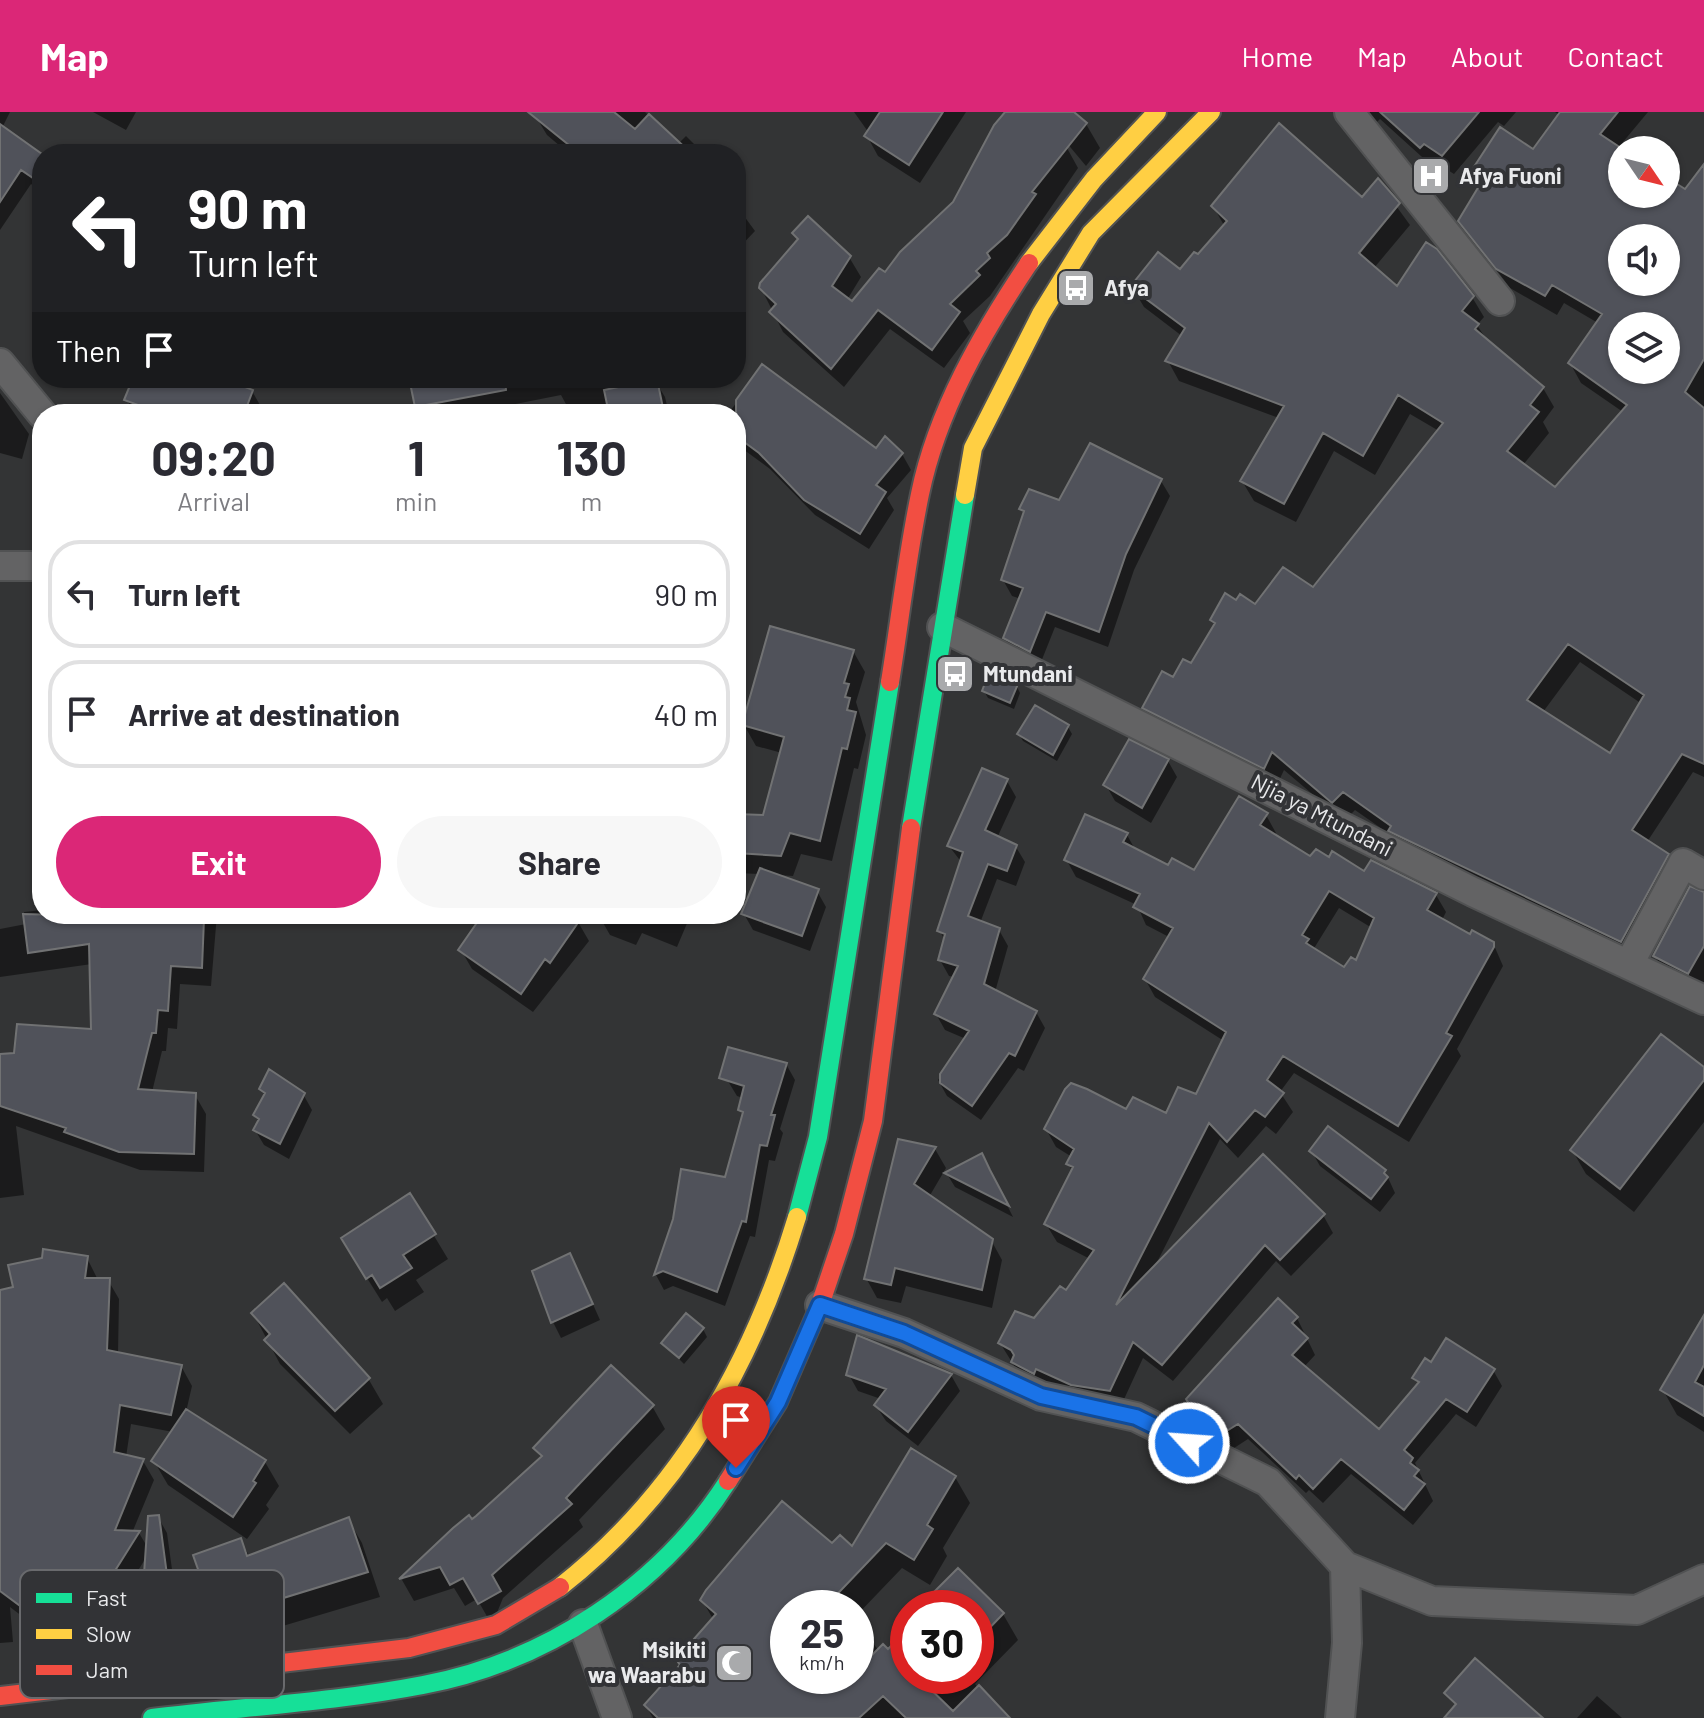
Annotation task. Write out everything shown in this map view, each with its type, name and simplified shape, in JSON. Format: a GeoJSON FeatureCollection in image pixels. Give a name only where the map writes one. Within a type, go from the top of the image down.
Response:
{"type":"FeatureCollection","features":[{"type":"Feature","properties":{"kind":"main road"},"geometry":{"type":"LineString","coordinates":[[284,1663],[426,1646],[498,1625],[548,1596],[621,1537],[659,1496],[698,1444],[749,1347],[800,1215],[820,1122],[920,492],[946,413],[1003,299],[1065,213],[1157,112]]}},
{"type":"Feature","properties":{"kind":"main road"},"geometry":{"type":"LineString","coordinates":[[152,1718],[425,1685],[515,1657],[583,1624],[666,1560],[722,1490],[778,1402],[820,1305],[844,1234],[873,1121],[922,743],[973,448],[1000,389],[1041,314],[1091,233],[1211,112]]}},
{"type":"Feature","properties":{"kind":"main road"},"geometry":{"type":"LineString","coordinates":[[0,1696],[20,1694]]}},
{"type":"Feature","properties":{"kind":"street"},"geometry":{"type":"LineString","coordinates":[[1349,112],[1500,301]]}},
{"type":"Feature","properties":{"kind":"street"},"geometry":{"type":"LineString","coordinates":[[0,363],[34,404]]}},
{"type":"Feature","properties":{"kind":"street"},"geometry":{"type":"LineString","coordinates":[[0,566],[32,566]]}},
{"type":"Feature","properties":{"kind":"street","name":"Njia ya Mtundani"},"geometry":{"type":"LineString","coordinates":[[942,627],[1473,892],[1704,1000]]}},
{"type":"Feature","properties":{"kind":"street"},"geometry":{"type":"LineString","coordinates":[[1629,964],[1683,863],[1704,875]]}},
{"type":"Feature","properties":{"kind":"street"},"geometry":{"type":"LineString","coordinates":[[820,1305],[904,1333],[1041,1396],[1136,1417],[1268,1482],[1345,1566],[1432,1601],[1637,1610],[1704,1579]]}},
{"type":"Feature","properties":{"kind":"street"},"geometry":{"type":"LineString","coordinates":[[1340,1718],[1347,1643],[1345,1566]]}},
{"type":"Feature","properties":{"kind":"street"},"geometry":{"type":"LineString","coordinates":[[583,1624],[617,1718]]}},
{"type":"Feature","properties":{"kind":"building"},"geometry":{"type":"Polygon","coordinates":[[[528,112],[614,112],[635,129],[649,114],[681,144],[568,144],[528,112]]]}},
{"type":"Feature","properties":{"kind":"building"},"geometry":{"type":"Polygon","coordinates":[[[880,112],[943,112],[909,165],[864,136],[880,112]]]}},
{"type":"Feature","properties":{"kind":"building"},"geometry":{"type":"Polygon","coordinates":[[[1005,112],[1074,112],[1087,123],[1032,192],[1036,194],[1007,235],[987,253],[990,258],[976,271],[980,275],[950,304],[960,312],[932,350],[878,310],[831,369],[769,312],[776,304],[759,288],[798,239],[792,233],[808,216],[851,256],[832,286],[852,301],[879,268],[885,272],[900,252],[953,202],[994,125],[1005,112]]]}},
{"type":"Feature","properties":{"kind":"building"},"geometry":{"type":"Polygon","coordinates":[[[1380,112],[1479,112],[1442,156],[1424,144],[1420,148],[1380,112]]]}},
{"type":"Feature","properties":{"kind":"building"},"geometry":{"type":"Polygon","coordinates":[[[1560,112],[1618,112],[1600,134],[1608,139],[1608,208],[1680,208],[1680,186],[1685,189],[1704,164],[1704,359],[1685,392],[1704,408],[1704,764],[1682,754],[1632,830],[1669,854],[1621,942],[1388,831],[1391,826],[1343,792],[1332,803],[1272,752],[1264,769],[1142,708],[1162,671],[1173,677],[1183,659],[1191,663],[1215,623],[1210,620],[1225,593],[1236,600],[1240,594],[1255,604],[1283,567],[1313,587],[1443,423],[1398,395],[1363,456],[1323,433],[1284,504],[1240,481],[1284,406],[1165,361],[1185,328],[1130,287],[1158,252],[1180,269],[1194,252],[1198,254],[1227,221],[1211,206],[1279,123],[1362,197],[1378,178],[1400,203],[1359,253],[1397,286],[1426,242],[1437,249],[1474,296],[1462,311],[1479,324],[1475,329],[1544,387],[1530,405],[1539,412],[1507,451],[1555,487],[1627,405],[1568,363],[1602,314],[1552,285],[1545,296],[1496,269],[1458,221],[1482,181],[1470,173],[1500,127],[1533,149],[1560,112]],[[1568,644],[1527,700],[1610,753],[1644,695],[1568,644]]]}},
{"type":"Feature","properties":{"kind":"building"},"geometry":{"type":"Polygon","coordinates":[[[0,124],[32,147],[32,177],[21,170],[0,202],[0,124]]]}},
{"type":"Feature","properties":{"kind":"building"},"geometry":{"type":"Polygon","coordinates":[[[762,364],[876,448],[885,436],[903,453],[876,485],[886,492],[860,534],[804,500],[746,443],[746,404],[736,404],[736,400],[762,364]]]}},
{"type":"Feature","properties":{"kind":"building"},"geometry":{"type":"Polygon","coordinates":[[[129,388],[253,390],[248,404],[135,404],[124,400],[129,388]]]}},
{"type":"Feature","properties":{"kind":"building"},"geometry":{"type":"Polygon","coordinates":[[[411,388],[506,388],[431,404],[414,404],[411,388]]]}},
{"type":"Feature","properties":{"kind":"building"},"geometry":{"type":"Polygon","coordinates":[[[659,388],[662,404],[607,404],[604,390],[659,388]]]}},
{"type":"Feature","properties":{"kind":"building"},"geometry":{"type":"Polygon","coordinates":[[[1090,443],[1162,479],[1126,554],[1099,632],[1046,612],[1030,652],[1003,638],[1023,588],[1001,580],[1024,511],[1019,509],[1029,489],[1059,500],[1090,443]]]}},
{"type":"Feature","properties":{"kind":"building"},"geometry":{"type":"Polygon","coordinates":[[[770,626],[854,650],[844,683],[849,684],[845,697],[850,698],[847,710],[856,712],[847,749],[842,748],[820,841],[790,833],[781,856],[746,854],[746,814],[763,815],[784,737],[746,726],[746,711],[770,626]]]}},
{"type":"Feature","properties":{"kind":"building"},"geometry":{"type":"Polygon","coordinates":[[[990,670],[1018,684],[1010,703],[982,691],[990,670]]]}},
{"type":"Feature","properties":{"kind":"building"},"geometry":{"type":"Polygon","coordinates":[[[1035,705],[1069,725],[1053,755],[1017,734],[1035,705]]]}},
{"type":"Feature","properties":{"kind":"building"},"geometry":{"type":"Polygon","coordinates":[[[1129,739],[1169,759],[1142,808],[1103,785],[1129,739]]]}},
{"type":"Feature","properties":{"kind":"building"},"geometry":{"type":"Polygon","coordinates":[[[982,768],[1008,779],[985,830],[1017,845],[1007,871],[988,864],[968,916],[1000,928],[984,984],[1037,1011],[1015,1056],[1009,1053],[972,1106],[940,1083],[940,1074],[969,1031],[934,1014],[958,966],[938,960],[945,934],[937,931],[963,852],[947,846],[982,768]]]}},
{"type":"Feature","properties":{"kind":"building"},"geometry":{"type":"Polygon","coordinates":[[[1239,796],[1268,813],[1260,825],[1310,856],[1316,849],[1329,857],[1332,851],[1364,871],[1371,860],[1437,893],[1427,910],[1470,934],[1472,930],[1494,942],[1494,947],[1446,1033],[1452,1036],[1398,1126],[1283,1056],[1267,1080],[1284,1093],[1265,1117],[1255,1110],[1227,1142],[1209,1123],[1116,1305],[1263,1154],[1325,1214],[1280,1260],[1265,1245],[1162,1365],[1133,1342],[1110,1391],[1071,1385],[1036,1369],[1034,1374],[1011,1362],[1014,1355],[1011,1350],[998,1343],[1015,1311],[1034,1318],[1060,1286],[1066,1290],[1094,1250],[1044,1224],[1073,1167],[1066,1164],[1074,1149],[1044,1129],[1071,1083],[1126,1109],[1133,1097],[1166,1113],[1178,1087],[1196,1094],[1226,1032],[1143,979],[1173,928],[1133,907],[1140,894],[1064,860],[1085,814],[1128,833],[1123,842],[1168,865],[1172,858],[1194,870],[1239,796]],[[1329,891],[1302,935],[1309,939],[1306,943],[1344,967],[1351,957],[1356,960],[1374,918],[1329,891]]]}},
{"type":"Feature","properties":{"kind":"building"},"geometry":{"type":"Polygon","coordinates":[[[760,868],[819,889],[802,936],[746,916],[746,902],[760,868]]]}},
{"type":"Feature","properties":{"kind":"building"},"geometry":{"type":"Polygon","coordinates":[[[1690,886],[1704,892],[1704,946],[1688,974],[1653,956],[1690,886]]]}},
{"type":"Feature","properties":{"kind":"building"},"geometry":{"type":"Polygon","coordinates":[[[23,914],[32,914],[32,924],[204,924],[202,968],[171,966],[168,1011],[158,1010],[156,1033],[152,1033],[138,1089],[196,1093],[194,1154],[119,1152],[64,1132],[66,1128],[0,1106],[0,1054],[14,1053],[17,1024],[91,1029],[89,944],[28,953],[23,914]]]}},
{"type":"Feature","properties":{"kind":"building"},"geometry":{"type":"Polygon","coordinates":[[[476,924],[577,924],[550,963],[545,959],[521,994],[458,950],[476,924]]]}},
{"type":"Feature","properties":{"kind":"building"},"geometry":{"type":"Polygon","coordinates":[[[1661,1034],[1704,1067],[1704,1080],[1620,1189],[1570,1150],[1661,1034]]]}},
{"type":"Feature","properties":{"kind":"building"},"geometry":{"type":"Polygon","coordinates":[[[728,1047],[787,1063],[771,1115],[775,1115],[767,1146],[760,1145],[746,1222],[742,1221],[717,1292],[663,1271],[654,1275],[673,1219],[681,1169],[725,1177],[743,1112],[738,1110],[744,1086],[719,1078],[728,1047]]]}},
{"type":"Feature","properties":{"kind":"building"},"geometry":{"type":"Polygon","coordinates":[[[269,1069],[305,1093],[280,1144],[253,1130],[259,1119],[253,1115],[265,1093],[259,1089],[269,1069]]]}},
{"type":"Feature","properties":{"kind":"building"},"geometry":{"type":"Polygon","coordinates":[[[1328,1126],[1386,1170],[1384,1173],[1388,1177],[1371,1199],[1309,1151],[1328,1126]]]}},
{"type":"Feature","properties":{"kind":"building"},"geometry":{"type":"Polygon","coordinates":[[[898,1139],[936,1147],[914,1184],[993,1239],[982,1290],[895,1268],[891,1285],[864,1279],[898,1139]]]}},
{"type":"Feature","properties":{"kind":"building"},"geometry":{"type":"Polygon","coordinates":[[[982,1153],[990,1170],[1009,1206],[944,1173],[982,1153]]]}},
{"type":"Feature","properties":{"kind":"building"},"geometry":{"type":"Polygon","coordinates":[[[410,1193],[436,1234],[403,1255],[412,1268],[380,1288],[372,1275],[366,1279],[341,1238],[410,1193]]]}},
{"type":"Feature","properties":{"kind":"building"},"geometry":{"type":"Polygon","coordinates":[[[43,1249],[88,1256],[85,1278],[110,1278],[107,1350],[182,1365],[171,1415],[120,1405],[114,1452],[144,1459],[115,1530],[140,1531],[115,1570],[20,1570],[20,1606],[0,1591],[0,1290],[13,1287],[8,1265],[42,1258],[43,1249]]]}},
{"type":"Feature","properties":{"kind":"building"},"geometry":{"type":"Polygon","coordinates":[[[570,1253],[593,1304],[551,1323],[532,1271],[570,1253]]]}},
{"type":"Feature","properties":{"kind":"building"},"geometry":{"type":"Polygon","coordinates":[[[284,1283],[370,1378],[335,1411],[264,1340],[270,1334],[251,1313],[284,1283]]]}},
{"type":"Feature","properties":{"kind":"building"},"geometry":{"type":"Polygon","coordinates":[[[1278,1298],[1298,1317],[1292,1323],[1308,1338],[1292,1355],[1379,1429],[1419,1382],[1412,1378],[1425,1358],[1431,1362],[1446,1338],[1495,1369],[1467,1412],[1446,1399],[1404,1450],[1413,1458],[1410,1463],[1419,1470],[1414,1476],[1425,1484],[1404,1510],[1341,1459],[1313,1489],[1299,1475],[1296,1479],[1238,1424],[1217,1437],[1205,1419],[1200,1422],[1186,1399],[1278,1298]]]}},
{"type":"Feature","properties":{"kind":"building"},"geometry":{"type":"Polygon","coordinates":[[[686,1313],[704,1328],[679,1358],[661,1343],[686,1313]]]}},
{"type":"Feature","properties":{"kind":"building"},"geometry":{"type":"Polygon","coordinates":[[[1704,1315],[1704,1365],[1695,1382],[1704,1387],[1704,1416],[1660,1390],[1704,1315]]]}},
{"type":"Feature","properties":{"kind":"building"},"geometry":{"type":"Polygon","coordinates":[[[857,1335],[952,1374],[908,1432],[874,1405],[886,1389],[846,1375],[857,1335]]]}},
{"type":"Feature","properties":{"kind":"building"},"geometry":{"type":"Polygon","coordinates":[[[611,1365],[654,1405],[566,1498],[572,1504],[492,1575],[501,1591],[478,1604],[463,1578],[450,1585],[440,1567],[399,1579],[453,1528],[469,1515],[472,1519],[476,1516],[542,1456],[533,1448],[611,1365]]]}},
{"type":"Feature","properties":{"kind":"building"},"geometry":{"type":"Polygon","coordinates":[[[186,1409],[266,1460],[253,1481],[256,1483],[233,1517],[151,1461],[186,1409]]]}},
{"type":"Feature","properties":{"kind":"building"},"geometry":{"type":"Polygon","coordinates":[[[911,1448],[956,1476],[927,1525],[933,1529],[914,1560],[886,1543],[841,1590],[770,1590],[770,1694],[874,1694],[874,1653],[883,1644],[888,1649],[890,1647],[890,1694],[936,1694],[953,1711],[970,1694],[987,1694],[1010,1718],[906,1718],[883,1696],[859,1718],[658,1718],[644,1705],[680,1665],[678,1662],[688,1650],[686,1648],[716,1614],[700,1600],[706,1590],[782,1501],[832,1543],[840,1535],[852,1546],[911,1448]]]}},
{"type":"Feature","properties":{"kind":"building"},"geometry":{"type":"Polygon","coordinates":[[[159,1515],[166,1570],[144,1570],[148,1516],[159,1515]]]}},
{"type":"Feature","properties":{"kind":"building"},"geometry":{"type":"Polygon","coordinates":[[[349,1517],[368,1572],[284,1598],[284,1570],[198,1570],[193,1555],[241,1538],[247,1556],[349,1517]]]}},
{"type":"Feature","properties":{"kind":"building"},"geometry":{"type":"Polygon","coordinates":[[[958,1568],[980,1590],[936,1590],[958,1568]]]}},
{"type":"Feature","properties":{"kind":"building"},"geometry":{"type":"Polygon","coordinates":[[[994,1603],[1004,1613],[994,1623],[994,1603]]]}},
{"type":"Feature","properties":{"kind":"building"},"geometry":{"type":"Polygon","coordinates":[[[1475,1658],[1543,1718],[1444,1718],[1456,1704],[1444,1693],[1475,1658]]]}},
{"type":"Feature","properties":{"kind":"traffic: fast"},"geometry":{"type":"LineString","coordinates":[[911,828],[965,495]]}},
{"type":"Feature","properties":{"kind":"traffic: fast"},"geometry":{"type":"LineString","coordinates":[[797,1217],[818,1137],[890,682]]}},
{"type":"Feature","properties":{"kind":"traffic: fast"},"geometry":{"type":"LineString","coordinates":[[152,1718],[390,1691],[469,1674],[513,1658],[556,1638],[634,1586],[701,1519],[728,1481]]}},
{"type":"Feature","properties":{"kind":"traffic: slow"},"geometry":{"type":"LineString","coordinates":[[1029,263],[1094,179],[1157,112]]}},
{"type":"Feature","properties":{"kind":"traffic: slow"},"geometry":{"type":"LineString","coordinates":[[965,495],[973,448],[1041,314],[1091,233],[1211,112]]}},
{"type":"Feature","properties":{"kind":"traffic: slow"},"geometry":{"type":"LineString","coordinates":[[560,1587],[603,1550],[642,1510],[707,1421],[735,1373],[758,1323],[797,1217]]}},
{"type":"Feature","properties":{"kind":"traffic: jam"},"geometry":{"type":"LineString","coordinates":[[890,682],[915,517],[928,463],[963,374],[1029,263]]}},
{"type":"Feature","properties":{"kind":"traffic: jam"},"geometry":{"type":"LineString","coordinates":[[728,1481],[778,1402],[820,1305],[844,1234],[873,1121],[911,828]]}},
{"type":"Feature","properties":{"kind":"traffic: jam"},"geometry":{"type":"LineString","coordinates":[[284,1663],[409,1648],[496,1625],[560,1587]]}},
{"type":"Feature","properties":{"kind":"traffic: jam"},"geometry":{"type":"LineString","coordinates":[[0,1696],[20,1694]]}},
{"type":"Feature","properties":{"kind":"place","name":"Afya Fuoni"},"geometry":{"type":"Point","coordinates":[1431,176]}},
{"type":"Feature","properties":{"kind":"place","name":"Afya"},"geometry":{"type":"Point","coordinates":[1076,288]}},
{"type":"Feature","properties":{"kind":"place","name":"Mtundani"},"geometry":{"type":"Point","coordinates":[955,674]}},
{"type":"Feature","properties":{"kind":"place","name":"Msikiti wa Waarabu"},"geometry":{"type":"Point","coordinates":[734,1663]}},
{"type":"Feature","properties":{"kind":"route"},"geometry":{"type":"LineString","coordinates":[[736,1468],[778,1402],[820,1305],[904,1333],[1041,1396],[1136,1417],[1189,1443]]}}]}
